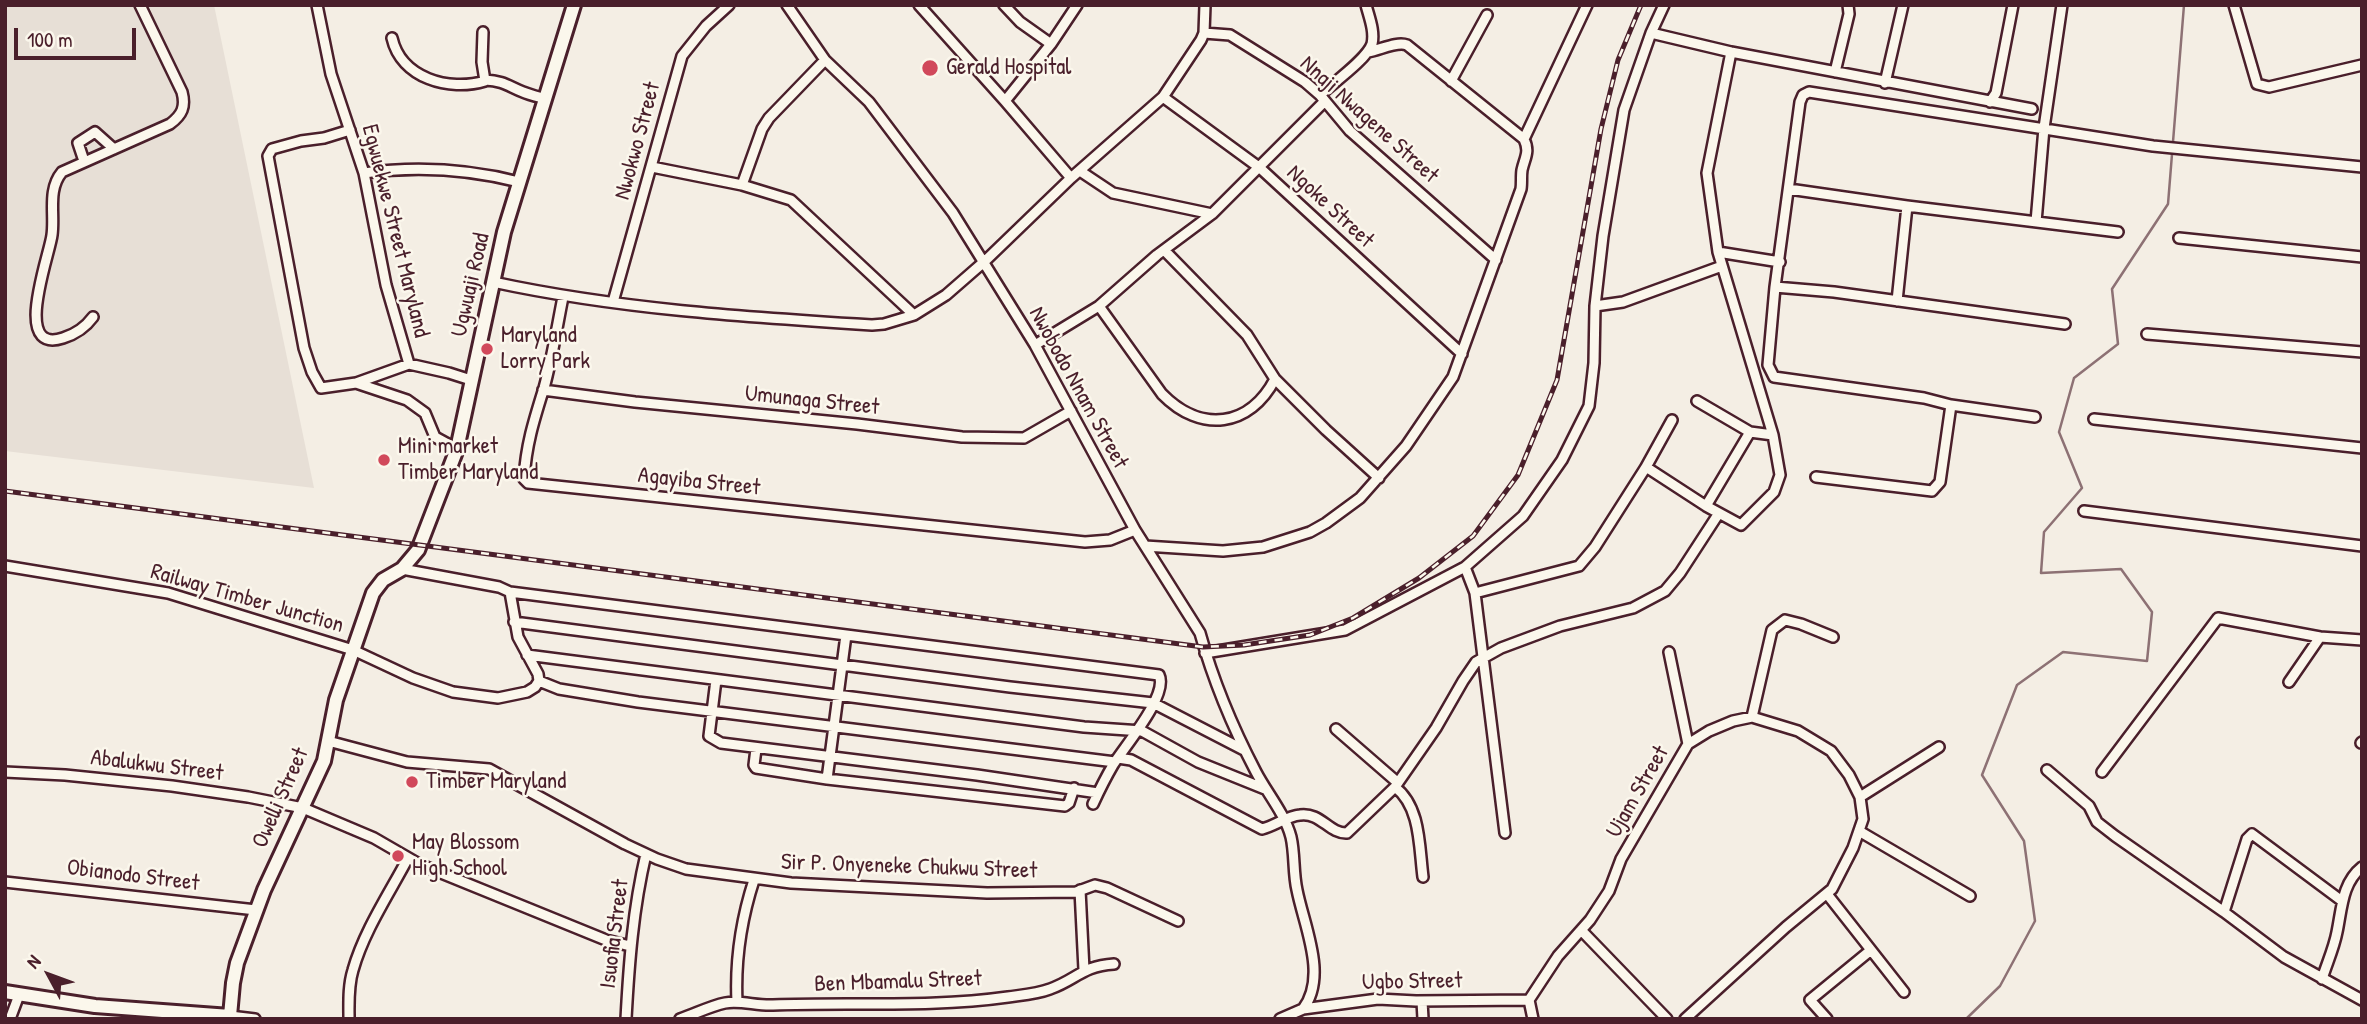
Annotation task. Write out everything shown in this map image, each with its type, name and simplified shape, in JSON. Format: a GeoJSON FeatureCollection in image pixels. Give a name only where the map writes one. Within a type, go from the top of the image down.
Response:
{"type":"FeatureCollection","features":[{"type":"Feature","properties":{"kind":"street"},"geometry":{"type":"LineString","coordinates":[[93,317],[74,335],[57,340],[43,336],[37,327],[39,290],[52,236],[53,195],[55,183],[62,172],[170,124],[184,106],[182,92],[141,5]]}},
{"type":"Feature","properties":{"kind":"street","name":"Egwuekwe Street Maryland"},"geometry":{"type":"LineString","coordinates":[[317,5],[331,74],[364,173],[386,285],[409,364],[471,380]]}},
{"type":"Feature","properties":{"kind":"street","name":"Ugwuaji Road"},"geometry":{"type":"LineString","coordinates":[[402,569],[421,544],[457,449],[504,232],[574,5]]}},
{"type":"Feature","properties":{"kind":"street","name":"Nwokwo Street"},"geometry":{"type":"LineString","coordinates":[[613,302],[682,56],[706,26],[729,5]]}},
{"type":"Feature","properties":{"kind":"street","name":"Nwobodo Nnam Street"},"geometry":{"type":"LineString","coordinates":[[787,5],[825,60],[869,102],[938,189],[1035,345],[1135,530],[1200,633],[1205,653],[1244,750],[1291,838],[1296,888],[1314,965],[1314,986],[1303,1009]]}},
{"type":"Feature","properties":{"kind":"street"},"geometry":{"type":"LineString","coordinates":[[919,5],[1005,100],[1070,178]]}},
{"type":"Feature","properties":{"kind":"street"},"geometry":{"type":"LineString","coordinates":[[1004,5],[1020,22],[1051,44]]}},
{"type":"Feature","properties":{"kind":"street"},"geometry":{"type":"LineString","coordinates":[[1005,100],[1051,44],[1077,5]]}},
{"type":"Feature","properties":{"kind":"street"},"geometry":{"type":"LineString","coordinates":[[493,282],[563,297],[768,319],[872,325],[914,315],[946,295],[985,261],[1070,178],[1163,97],[1197,48],[1204,33],[1205,5]]}},
{"type":"Feature","properties":{"kind":"street"},"geometry":{"type":"LineString","coordinates":[[1035,345],[1099,306],[1164,250],[1212,214],[1260,168],[1368,51],[1372,41],[1372,28],[1366,5]]}},
{"type":"Feature","properties":{"kind":"street"},"geometry":{"type":"LineString","coordinates":[[1524,139],[1587,5]]}},
{"type":"Feature","properties":{"kind":"street"},"geometry":{"type":"LineString","coordinates":[[1205,653],[1345,630],[1465,567],[1523,516],[1562,460],[1589,406],[1594,363],[1595,306],[1603,236],[1624,110],[1651,33],[1664,5]]}},
{"type":"Feature","properties":{"kind":"street"},"geometry":{"type":"LineString","coordinates":[[1835,72],[1849,14],[1848,5]]}},
{"type":"Feature","properties":{"kind":"street"},"geometry":{"type":"LineString","coordinates":[[1885,83],[1903,5]]}},
{"type":"Feature","properties":{"kind":"street"},"geometry":{"type":"LineString","coordinates":[[1990,102],[1996,93],[2013,5]]}},
{"type":"Feature","properties":{"kind":"street"},"geometry":{"type":"LineString","coordinates":[[2036,222],[2044,128],[2062,5]]}},
{"type":"Feature","properties":{"kind":"street"},"geometry":{"type":"LineString","coordinates":[[2234,5],[2257,84],[2269,87],[2362,65]]}},
{"type":"Feature","properties":{"kind":"street"},"geometry":{"type":"LineString","coordinates":[[1451,81],[1488,15]]}},
{"type":"Feature","properties":{"kind":"street"},"geometry":{"type":"LineString","coordinates":[[483,32],[482,62],[485,80]]}},
{"type":"Feature","properties":{"kind":"street","name":"Nnaji Nwagene Street"},"geometry":{"type":"LineString","coordinates":[[1204,33],[1230,35],[1306,82],[1350,131],[1496,260]]}},
{"type":"Feature","properties":{"kind":"street"},"geometry":{"type":"LineString","coordinates":[[1651,33],[1885,83],[2032,109]]}},
{"type":"Feature","properties":{"kind":"street"},"geometry":{"type":"LineString","coordinates":[[391,38],[399,58],[429,79],[457,83],[485,80],[505,83],[522,92],[546,99]]}},
{"type":"Feature","properties":{"kind":"street"},"geometry":{"type":"LineString","coordinates":[[1145,546],[1223,551],[1263,547],[1281,543],[1326,523],[1360,498],[1406,446],[1442,396],[1462,354],[1521,189],[1528,150],[1524,139],[1402,43],[1368,51]]}},
{"type":"Feature","properties":{"kind":"street"},"geometry":{"type":"LineString","coordinates":[[1646,467],[1741,525],[1774,492],[1780,475],[1773,435],[1718,252],[1707,173],[1731,52]]}},
{"type":"Feature","properties":{"kind":"street"},"geometry":{"type":"LineString","coordinates":[[742,185],[762,129],[769,118],[825,60]]}},
{"type":"Feature","properties":{"kind":"street"},"geometry":{"type":"LineString","coordinates":[[2035,417],[1774,377],[1768,365],[1776,287],[1803,95],[1809,92],[2153,146],[2362,167]]}},
{"type":"Feature","properties":{"kind":"street","name":"Ngoke Street"},"geometry":{"type":"LineString","coordinates":[[1163,97],[1260,168],[1462,354]]}},
{"type":"Feature","properties":{"kind":"street"},"geometry":{"type":"LineString","coordinates":[[351,130],[272,149],[268,156],[304,348],[321,388],[356,383],[409,364]]}},
{"type":"Feature","properties":{"kind":"street"},"geometry":{"type":"LineString","coordinates":[[83,161],[78,143],[95,132],[114,149]]}},
{"type":"Feature","properties":{"kind":"street"},"geometry":{"type":"LineString","coordinates":[[652,167],[742,185],[783,197],[799,205],[914,315]]}},
{"type":"Feature","properties":{"kind":"street"},"geometry":{"type":"LineString","coordinates":[[364,173],[407,169],[480,172],[519,182]]}},
{"type":"Feature","properties":{"kind":"street"},"geometry":{"type":"LineString","coordinates":[[1080,171],[1113,194],[1212,214]]}},
{"type":"Feature","properties":{"kind":"street"},"geometry":{"type":"LineString","coordinates":[[1789,189],[2118,232]]}},
{"type":"Feature","properties":{"kind":"street"},"geometry":{"type":"LineString","coordinates":[[1897,301],[1907,206]]}},
{"type":"Feature","properties":{"kind":"street"},"geometry":{"type":"LineString","coordinates":[[2179,238],[2362,257]]}},
{"type":"Feature","properties":{"kind":"street"},"geometry":{"type":"LineString","coordinates":[[1164,250],[1247,335],[1275,379],[1379,478]]}},
{"type":"Feature","properties":{"kind":"street"},"geometry":{"type":"LineString","coordinates":[[1718,252],[1780,262]]}},
{"type":"Feature","properties":{"kind":"street"},"geometry":{"type":"LineString","coordinates":[[1595,306],[1623,302],[1722,266]]}},
{"type":"Feature","properties":{"kind":"street"},"geometry":{"type":"LineString","coordinates":[[1776,287],[2066,324]]}},
{"type":"Feature","properties":{"kind":"street","name":"Agayiba Street"},"geometry":{"type":"LineString","coordinates":[[563,297],[525,463],[524,479],[528,483],[1085,542],[1110,540],[1135,530]]}},
{"type":"Feature","properties":{"kind":"street"},"geometry":{"type":"LineString","coordinates":[[1099,306],[1168,401],[1195,416],[1234,419],[1250,411],[1267,394],[1275,379]]}},
{"type":"Feature","properties":{"kind":"street"},"geometry":{"type":"LineString","coordinates":[[2147,334],[2362,352]]}},
{"type":"Feature","properties":{"kind":"street"},"geometry":{"type":"LineString","coordinates":[[356,383],[407,400],[425,413],[435,437],[457,449]]}},
{"type":"Feature","properties":{"kind":"street","name":"Umunaga Street"},"geometry":{"type":"LineString","coordinates":[[543,390],[962,437],[1024,438],[1071,411]]}},
{"type":"Feature","properties":{"kind":"street"},"geometry":{"type":"LineString","coordinates":[[1697,401],[1750,432],[1773,435]]}},
{"type":"Feature","properties":{"kind":"street"},"geometry":{"type":"LineString","coordinates":[[1816,477],[1932,491],[1940,482],[1951,405]]}},
{"type":"Feature","properties":{"kind":"street"},"geometry":{"type":"LineString","coordinates":[[1475,593],[1578,566],[1595,547],[1646,467],[1672,419]]}},
{"type":"Feature","properties":{"kind":"street"},"geometry":{"type":"LineString","coordinates":[[2094,419],[2362,448]]}},
{"type":"Feature","properties":{"kind":"street"},"geometry":{"type":"LineString","coordinates":[[1706,506],[1750,432]]}},
{"type":"Feature","properties":{"kind":"street"},"geometry":{"type":"LineString","coordinates":[[2084,511],[2362,546]]}},
{"type":"Feature","properties":{"kind":"street"},"geometry":{"type":"LineString","coordinates":[[510,592],[518,637],[538,674],[539,681],[559,690],[712,711],[1131,760],[1262,829],[1299,815],[1316,817],[1336,832],[1347,834],[1396,784],[1436,728],[1463,681],[1483,657],[1560,626],[1633,608],[1665,591],[1719,513]]}},
{"type":"Feature","properties":{"kind":"street","name":"Railway Timber Junction"},"geometry":{"type":"LineString","coordinates":[[5,566],[168,593],[353,650],[438,688],[480,698],[498,698],[527,692],[539,681]]}},
{"type":"Feature","properties":{"kind":"street"},"geometry":{"type":"LineString","coordinates":[[1465,567],[1475,593],[1505,833]]}},
{"type":"Feature","properties":{"kind":"street"},"geometry":{"type":"LineString","coordinates":[[402,569],[499,587],[510,592],[1159,675],[1161,683],[1153,703],[1138,731],[1116,760],[1093,804]]}},
{"type":"Feature","properties":{"kind":"street","name":"Owelli Street"},"geometry":{"type":"LineString","coordinates":[[230,1018],[237,964],[256,910],[324,761],[336,700],[377,586],[402,569]]}},
{"type":"Feature","properties":{"kind":"street"},"geometry":{"type":"LineString","coordinates":[[2102,772],[2218,618],[2320,637],[2362,640]]}},
{"type":"Feature","properties":{"kind":"street"},"geometry":{"type":"LineString","coordinates":[[1685,1019],[1786,927],[1827,894],[1842,872],[1859,831],[1863,819],[1860,797],[1849,775],[1831,751],[1798,731],[1752,717],[1772,630],[1785,620],[1833,637]]}},
{"type":"Feature","properties":{"kind":"street"},"geometry":{"type":"LineString","coordinates":[[514,622],[1010,687],[1153,703],[1244,750]]}},
{"type":"Feature","properties":{"kind":"street"},"geometry":{"type":"LineString","coordinates":[[827,779],[846,635]]}},
{"type":"Feature","properties":{"kind":"street"},"geometry":{"type":"LineString","coordinates":[[2289,682],[2320,637]]}},
{"type":"Feature","properties":{"kind":"street"},"geometry":{"type":"LineString","coordinates":[[1669,652],[1688,744]]}},
{"type":"Feature","properties":{"kind":"street"},"geometry":{"type":"LineString","coordinates":[[527,655],[1084,727],[1138,731],[1198,762],[1265,789]]}},
{"type":"Feature","properties":{"kind":"street"},"geometry":{"type":"LineString","coordinates":[[716,680],[709,736],[712,740],[756,749],[1098,793]]}},
{"type":"Feature","properties":{"kind":"street","name":"Ujam Street"},"geometry":{"type":"LineString","coordinates":[[1529,1000],[1558,956],[1590,920],[1609,891],[1621,859],[1688,744],[1733,720],[1752,717]]}},
{"type":"Feature","properties":{"kind":"street"},"geometry":{"type":"LineString","coordinates":[[1336,729],[1396,784],[1407,798],[1413,809],[1423,877]]}},
{"type":"Feature","properties":{"kind":"street"},"geometry":{"type":"LineString","coordinates":[[328,741],[407,762],[489,769],[646,854],[686,869],[754,880]]}},
{"type":"Feature","properties":{"kind":"street"},"geometry":{"type":"LineString","coordinates":[[1860,797],[1939,747]]}},
{"type":"Feature","properties":{"kind":"street"},"geometry":{"type":"LineString","coordinates":[[756,749],[756,768],[827,779],[1065,806],[1069,803],[1074,788]]}},
{"type":"Feature","properties":{"kind":"street"},"geometry":{"type":"LineString","coordinates":[[2047,770],[2088,806],[2097,822],[2284,957],[2362,1000]]}},
{"type":"Feature","properties":{"kind":"street","name":"Abalukwu Street"},"geometry":{"type":"LineString","coordinates":[[5,772],[172,786],[303,808],[374,838],[408,858],[606,940],[630,946]]}},
{"type":"Feature","properties":{"kind":"street"},"geometry":{"type":"LineString","coordinates":[[1859,831],[1970,896]]}},
{"type":"Feature","properties":{"kind":"street"},"geometry":{"type":"LineString","coordinates":[[2224,912],[2247,839],[2252,834],[2342,901]]}},
{"type":"Feature","properties":{"kind":"street","name":"Isuofia Street"},"geometry":{"type":"LineString","coordinates":[[626,1019],[630,946],[637,892],[646,854]]}},
{"type":"Feature","properties":{"kind":"street"},"geometry":{"type":"LineString","coordinates":[[349,1019],[353,967],[408,858]]}},
{"type":"Feature","properties":{"kind":"street"},"geometry":{"type":"LineString","coordinates":[[2322,979],[2337,933],[2342,901],[2352,876],[2362,867]]}},
{"type":"Feature","properties":{"kind":"street","name":"Sir P. Onyeneke Chukwu Street"},"geometry":{"type":"LineString","coordinates":[[737,1002],[739,937],[743,912],[754,880],[987,893],[1080,890],[1100,886],[1178,921]]}},
{"type":"Feature","properties":{"kind":"street","name":"Obianodo Street"},"geometry":{"type":"LineString","coordinates":[[5,882],[256,910]]}},
{"type":"Feature","properties":{"kind":"street"},"geometry":{"type":"LineString","coordinates":[[1080,890],[1084,970]]}},
{"type":"Feature","properties":{"kind":"street"},"geometry":{"type":"LineString","coordinates":[[1827,894],[1904,992]]}},
{"type":"Feature","properties":{"kind":"street"},"geometry":{"type":"LineString","coordinates":[[1581,930],[1667,1019]]}},
{"type":"Feature","properties":{"kind":"street"},"geometry":{"type":"LineString","coordinates":[[1827,1019],[1810,1000],[1871,950]]}},
{"type":"Feature","properties":{"kind":"street","name":"Ben Mbamalu Street"},"geometry":{"type":"LineString","coordinates":[[680,1019],[726,1002],[766,1006],[956,1003],[1008,997],[1051,989],[1084,970],[1114,964]]}},
{"type":"Feature","properties":{"kind":"street"},"geometry":{"type":"LineString","coordinates":[[5,992],[96,1006],[255,1019]]}},
{"type":"Feature","properties":{"kind":"street"},"geometry":{"type":"LineString","coordinates":[[10,1019],[19,995]]}},
{"type":"Feature","properties":{"kind":"street","name":"Ugbo Street"},"geometry":{"type":"LineString","coordinates":[[1280,1019],[1303,1009],[1378,999],[1529,1000]]}},
{"type":"Feature","properties":{"kind":"street"},"geometry":{"type":"LineString","coordinates":[[1529,1000],[1533,1019]]}},
{"type":"Feature","properties":{"kind":"street"},"geometry":{"type":"LineString","coordinates":[[1422,1001],[1423,1019]]}},
{"type":"Feature","properties":{"kind":"shaded area"},"geometry":{"type":"Polygon","coordinates":[[[5,5],[214,5],[314,488],[5,451],[5,5]]]}},
{"type":"Feature","properties":{"kind":"waterway"},"geometry":{"type":"LineString","coordinates":[[1966,1019],[2000,986],[2035,921],[2024,841],[1982,775],[2017,685],[2063,652],[2147,661],[2152,612],[2121,569],[2041,573],[2044,532],[2082,488],[2059,432],[2074,378],[2118,344],[2112,289],[2168,204],[2184,5]]}},
{"type":"Feature","properties":{"kind":"railway"},"geometry":{"type":"LineString","coordinates":[[5,491],[1203,647],[1244,645],[1310,635],[1353,618],[1419,578],[1473,536],[1518,475],[1557,380],[1601,129],[1618,60],[1641,5]]}},
{"type":"Feature","properties":{"kind":"place","name":"Gerald Hospital"},"geometry":{"type":"Point","coordinates":[930,68]}},
{"type":"Feature","properties":{"kind":"place","name":"Maryland Lorry Park"},"geometry":{"type":"Point","coordinates":[487,349]}},
{"type":"Feature","properties":{"kind":"place","name":"Mini market Timber Maryland"},"geometry":{"type":"Point","coordinates":[384,460]}},
{"type":"Feature","properties":{"kind":"place","name":"Timber Maryland"},"geometry":{"type":"Point","coordinates":[412,782]}},
{"type":"Feature","properties":{"kind":"place","name":"May Blossom High School"},"geometry":{"type":"Point","coordinates":[398,856]}}]}
